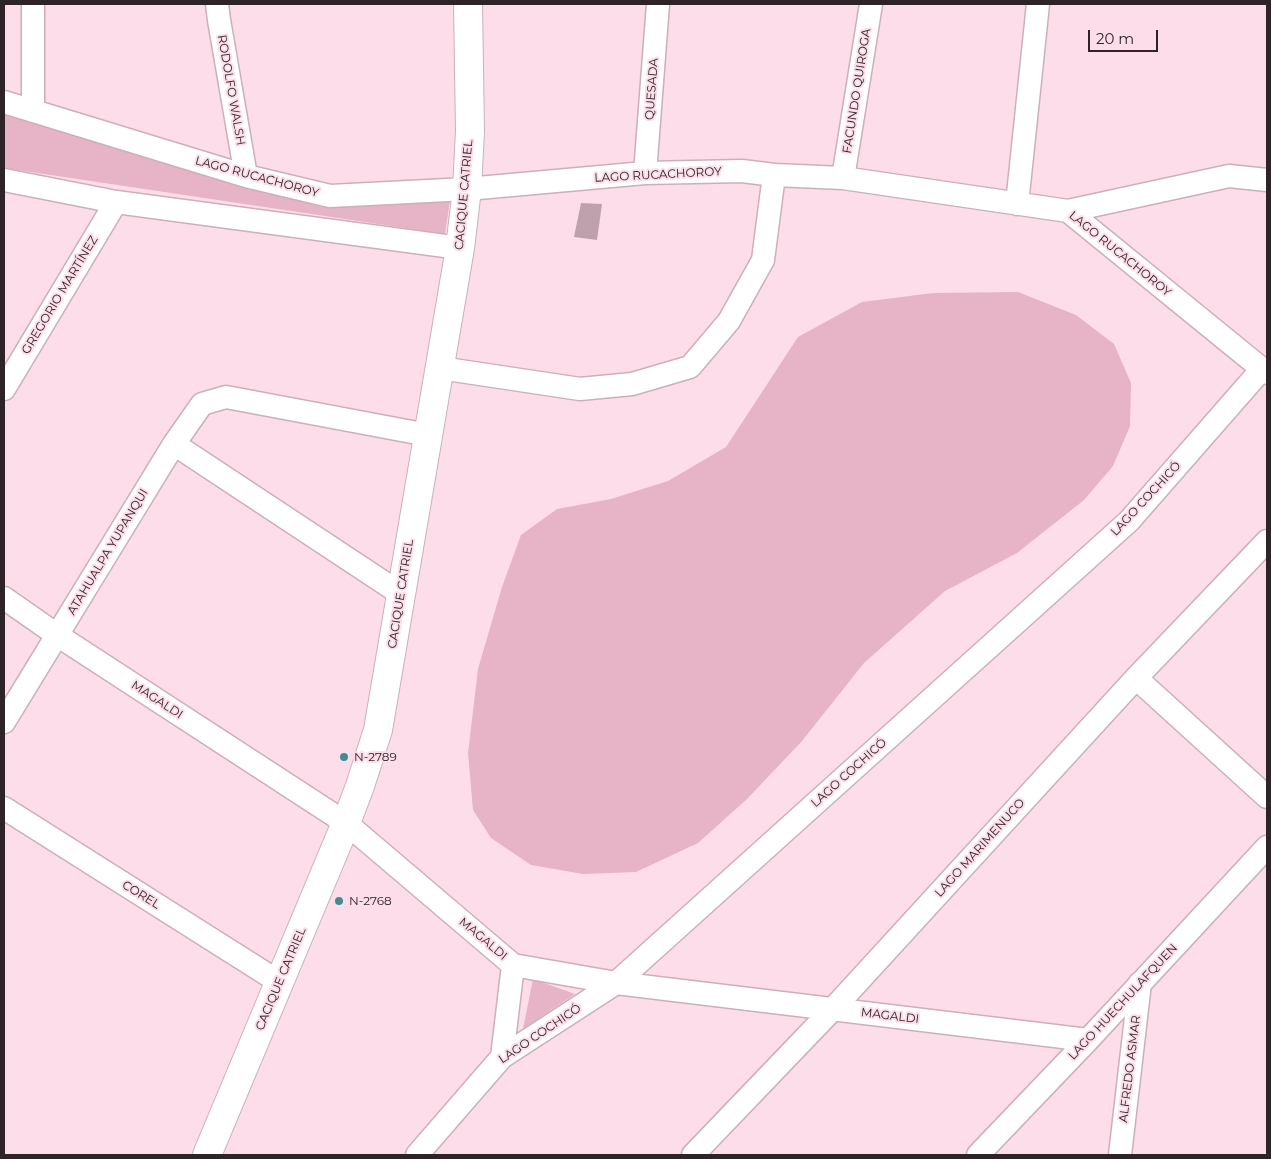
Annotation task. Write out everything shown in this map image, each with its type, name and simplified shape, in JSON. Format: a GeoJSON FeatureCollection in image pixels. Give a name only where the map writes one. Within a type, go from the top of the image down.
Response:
{"type":"FeatureCollection","features":[{"type":"Feature","properties":{"kind":"street"},"geometry":{"type":"LineString","coordinates":[[33,4],[33,111]]}},
{"type":"Feature","properties":{"kind":"street","name":"RODOLFO WALSH"},"geometry":{"type":"LineString","coordinates":[[218,4],[219,20],[246,176]]}},
{"type":"Feature","properties":{"kind":"street","name":"CACIQUE CATRIEL"},"geometry":{"type":"LineString","coordinates":[[207,1155],[346,822],[363,779],[378,730],[460,248],[467,189],[470,131],[468,4]]}},
{"type":"Feature","properties":{"kind":"street","name":"QUESADA"},"geometry":{"type":"LineString","coordinates":[[646,173],[658,4]]}},
{"type":"Feature","properties":{"kind":"street","name":"FACUNDO QUIROGA"},"geometry":{"type":"LineString","coordinates":[[843,178],[871,4]]}},
{"type":"Feature","properties":{"kind":"street"},"geometry":{"type":"LineString","coordinates":[[1016,204],[1038,4]]}},
{"type":"Feature","properties":{"kind":"street","name":"LAGO RUCACHOROY"},"geometry":{"type":"LineString","coordinates":[[4,102],[246,176],[330,196],[467,189],[646,173],[742,170],[774,175],[843,178],[1068,211],[1265,371]]}},
{"type":"Feature","properties":{"kind":"street"},"geometry":{"type":"LineString","coordinates":[[440,368],[580,388],[632,384],[690,367],[729,321],[763,260],[774,175]]}},
{"type":"Feature","properties":{"kind":"street"},"geometry":{"type":"LineString","coordinates":[[1068,211],[1229,176],[1267,180]]}},
{"type":"Feature","properties":{"kind":"street"},"geometry":{"type":"LineString","coordinates":[[4,180],[116,202],[460,248]]}},
{"type":"Feature","properties":{"kind":"street","name":"GREGORIO MARTÍNEZ"},"geometry":{"type":"LineString","coordinates":[[4,389],[116,202]]}},
{"type":"Feature","properties":{"kind":"street","name":"LAGO COCHICÓ"},"geometry":{"type":"LineString","coordinates":[[417,1155],[502,1058],[616,983],[1129,521],[1265,371]]}},
{"type":"Feature","properties":{"kind":"street","name":"ATAHUALPA YUPANQUI"},"geometry":{"type":"LineString","coordinates":[[4,722],[174,444],[202,404],[226,397],[428,434]]}},
{"type":"Feature","properties":{"kind":"street"},"geometry":{"type":"LineString","coordinates":[[174,444],[401,594]]}},
{"type":"Feature","properties":{"kind":"street","name":"LAGO MARIMENUCO"},"geometry":{"type":"LineString","coordinates":[[692,1155],[832,1010],[1136,678],[1267,541]]}},
{"type":"Feature","properties":{"kind":"street","name":"MAGALDI"},"geometry":{"type":"LineString","coordinates":[[4,598],[346,822],[513,965],[616,983],[1088,1040]]}},
{"type":"Feature","properties":{"kind":"street"},"geometry":{"type":"LineString","coordinates":[[1136,678],[1267,797]]}},
{"type":"Feature","properties":{"kind":"street","name":"COREL"},"geometry":{"type":"LineString","coordinates":[[4,808],[279,982]]}},
{"type":"Feature","properties":{"kind":"street","name":"LAGO HUECHULAFQUEN"},"geometry":{"type":"LineString","coordinates":[[978,1155],[1088,1040],[1267,847]]}},
{"type":"Feature","properties":{"kind":"street"},"geometry":{"type":"LineString","coordinates":[[502,1058],[513,965]]}},
{"type":"Feature","properties":{"kind":"street","name":"ALFREDO ASMAR"},"geometry":{"type":"LineString","coordinates":[[1120,1155],[1140,984]]}},
{"type":"Feature","properties":{"kind":"shaded area"},"geometry":{"type":"Polygon","coordinates":[[[4,115],[318,206],[450,200],[445,234],[4,168],[4,115]]]}},
{"type":"Feature","properties":{"kind":"shaded area"},"geometry":{"type":"Polygon","coordinates":[[[1018,292],[1076,315],[1114,344],[1131,383],[1130,426],[1113,466],[1084,500],[1017,553],[945,591],[864,663],[802,741],[747,799],[698,843],[636,872],[583,874],[531,865],[491,838],[473,810],[468,753],[478,669],[502,587],[521,535],[557,509],[611,499],[668,481],[726,447],[798,337],[862,302],[933,293],[1018,292]]]}},
{"type":"Feature","properties":{"kind":"shaded area"},"geometry":{"type":"Polygon","coordinates":[[[533,979],[575,994],[523,1029],[533,979]]]}},
{"type":"Feature","properties":{"kind":"building"},"geometry":{"type":"Polygon","coordinates":[[[581,203],[602,204],[597,240],[574,237],[581,203]]]}},
{"type":"Feature","properties":{"kind":"place","name":"N-2789"},"geometry":{"type":"Point","coordinates":[344,757]}},
{"type":"Feature","properties":{"kind":"place","name":"N-2768"},"geometry":{"type":"Point","coordinates":[339,901]}}]}
